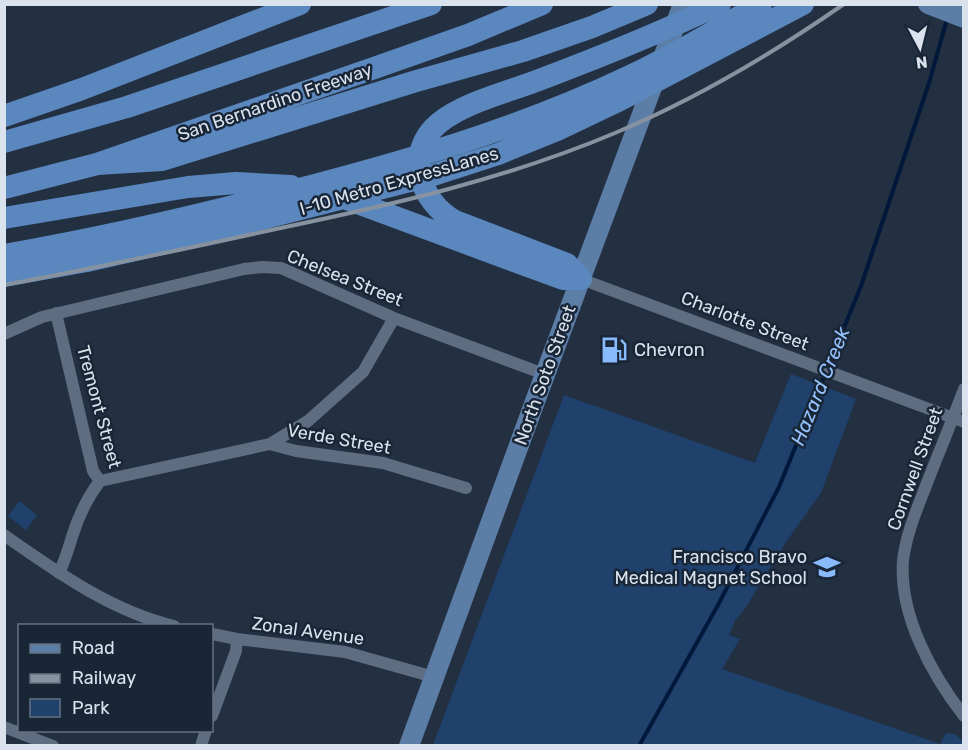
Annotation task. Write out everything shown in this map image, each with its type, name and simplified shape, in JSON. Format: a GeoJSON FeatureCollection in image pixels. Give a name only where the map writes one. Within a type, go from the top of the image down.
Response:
{"type":"FeatureCollection","features":[{"type":"Feature","properties":{"kind":"highway"},"geometry":{"type":"LineString","coordinates":[[4,116],[82,89],[300,4]]}},
{"type":"Feature","properties":{"kind":"highway"},"geometry":{"type":"LineString","coordinates":[[4,142],[137,103],[431,4]]}},
{"type":"Feature","properties":{"kind":"highway","name":"San Bernardino Freeway"},"geometry":{"type":"LineString","coordinates":[[4,188],[97,164],[407,57],[542,4]]}},
{"type":"Feature","properties":{"kind":"highway"},"geometry":{"type":"LineString","coordinates":[[97,164],[162,160],[173,157],[413,82],[523,51],[592,27],[647,4]]}},
{"type":"Feature","properties":{"kind":"highway"},"geometry":{"type":"LineString","coordinates":[[446,227],[423,187],[419,164],[429,134],[441,122],[468,107],[640,41],[720,4]]}},
{"type":"Feature","properties":{"kind":"highway","name":"I-10 Metro ExpressLanes"},"geometry":{"type":"LineString","coordinates":[[4,255],[167,223],[381,168],[475,140],[631,76],[761,4]]}},
{"type":"Feature","properties":{"kind":"highway","name":"I-10 Metro ExpressLanes"},"geometry":{"type":"LineString","coordinates":[[4,276],[87,261],[190,238],[433,175],[498,154],[599,110],[803,4]]}},
{"type":"Feature","properties":{"kind":"highway"},"geometry":{"type":"LineString","coordinates":[[4,218],[188,187],[275,183],[312,189],[446,227],[563,279],[581,279]]}},
{"type":"Feature","properties":{"kind":"main road","name":"North Soto Street"},"geometry":{"type":"LineString","coordinates":[[409,746],[501,499],[544,374],[683,4]]}},
{"type":"Feature","properties":{"kind":"main road"},"geometry":{"type":"LineString","coordinates":[[928,4],[963,18]]}},
{"type":"Feature","properties":{"kind":"street","name":"Chelsea Street"},"geometry":{"type":"LineString","coordinates":[[4,334],[56,313],[244,269],[281,268],[394,318],[544,374]]}},
{"type":"Feature","properties":{"kind":"street","name":"Charlotte Street"},"geometry":{"type":"LineString","coordinates":[[581,279],[958,420]]}},
{"type":"Feature","properties":{"kind":"street","name":"Tremont Street"},"geometry":{"type":"LineString","coordinates":[[56,313],[93,471],[100,481],[84,506],[72,536],[66,561],[59,573]]}},
{"type":"Feature","properties":{"kind":"street"},"geometry":{"type":"LineString","coordinates":[[270,444],[308,422],[363,372],[394,318]]}},
{"type":"Feature","properties":{"kind":"street","name":"Cornwell Street"},"geometry":{"type":"LineString","coordinates":[[963,389],[958,420],[910,528],[903,564],[906,598],[922,649],[931,668],[963,716]]}},
{"type":"Feature","properties":{"kind":"street","name":"Verde Street"},"geometry":{"type":"LineString","coordinates":[[100,481],[270,444],[296,451],[383,463],[466,488]]}},
{"type":"Feature","properties":{"kind":"street"},"geometry":{"type":"LineString","coordinates":[[4,535],[73,583],[118,605],[169,624]]}},
{"type":"Feature","properties":{"kind":"street","name":"Zonal Avenue"},"geometry":{"type":"LineString","coordinates":[[213,634],[345,652],[434,677]]}},
{"type":"Feature","properties":{"kind":"street"},"geometry":{"type":"LineString","coordinates":[[213,713],[236,651],[237,639]]}},
{"type":"Feature","properties":{"kind":"street"},"geometry":{"type":"LineString","coordinates":[[4,727],[53,746]]}},
{"type":"Feature","properties":{"kind":"green space"},"geometry":{"type":"Polygon","coordinates":[[[791,374],[856,399],[821,493],[736,619],[729,635],[740,639],[722,669],[940,744],[946,733],[955,734],[963,741],[963,745],[433,745],[564,395],[755,463],[791,374]]]}},
{"type":"Feature","properties":{"kind":"green space"},"geometry":{"type":"Polygon","coordinates":[[[19,501],[37,515],[26,530],[8,516],[19,501]]]}},
{"type":"Feature","properties":{"kind":"waterway","name":"Hazard Creek"},"geometry":{"type":"LineString","coordinates":[[639,746],[718,605],[779,487],[861,286],[929,83],[947,19]]}},
{"type":"Feature","properties":{"kind":"railway"},"geometry":{"type":"LineString","coordinates":[[4,285],[362,210],[448,189],[532,164],[615,133],[675,106],[761,58],[844,4]]}},
{"type":"Feature","properties":{"kind":"place","name":"Chevron"},"geometry":{"type":"Point","coordinates":[614,350]}},
{"type":"Feature","properties":{"kind":"place","name":"Francisco Bravo Medical Magnet School"},"geometry":{"type":"Point","coordinates":[827,567]}}]}
